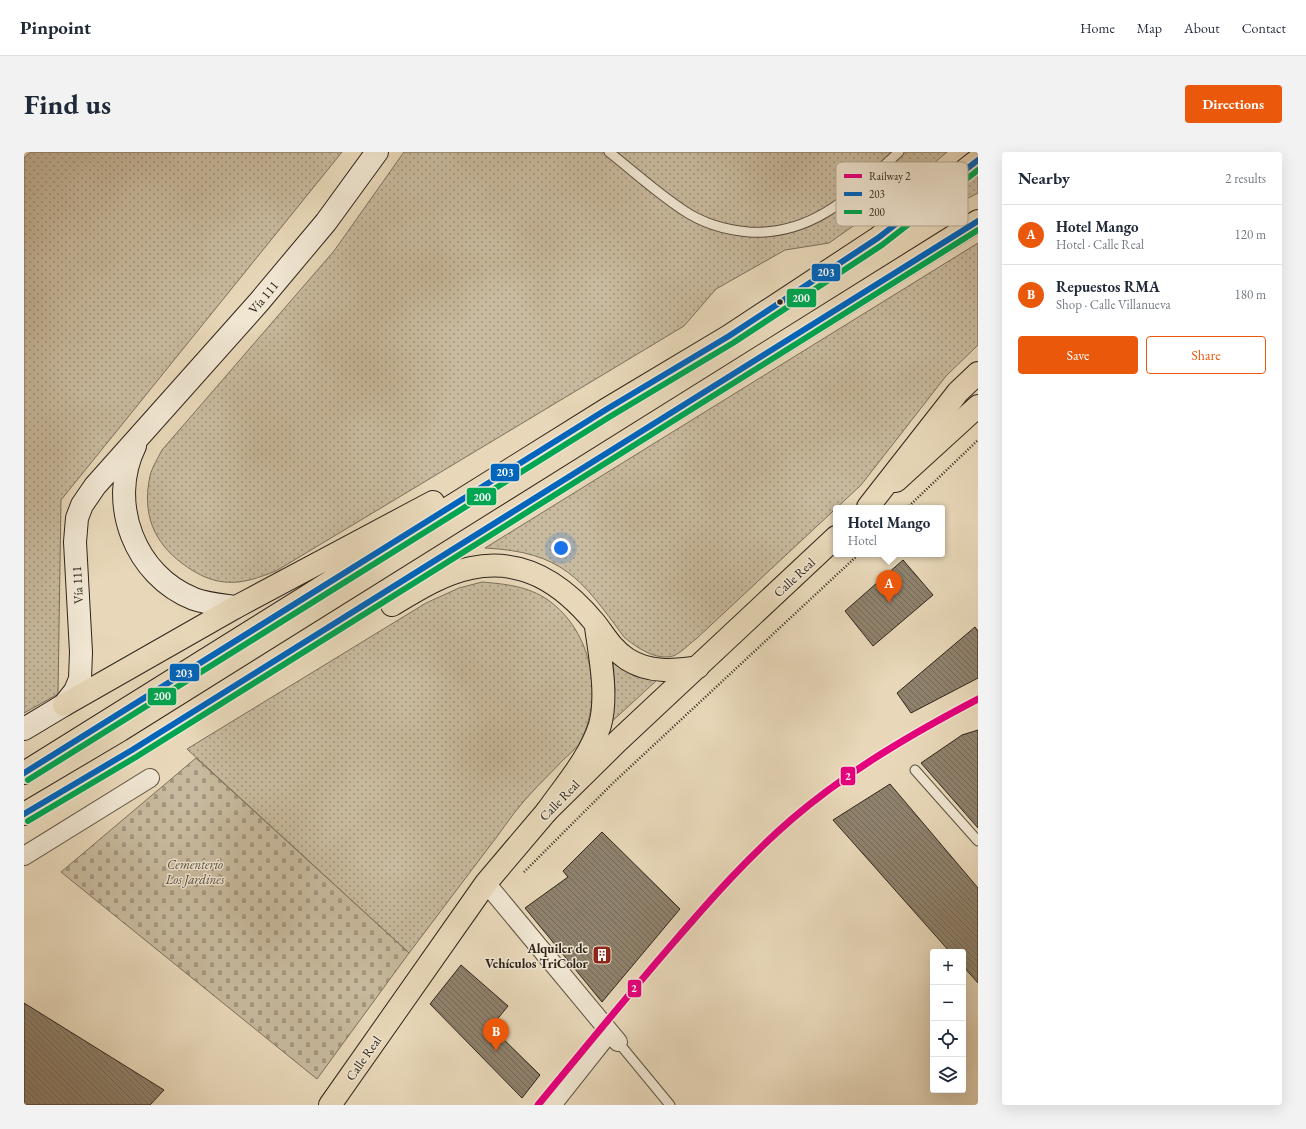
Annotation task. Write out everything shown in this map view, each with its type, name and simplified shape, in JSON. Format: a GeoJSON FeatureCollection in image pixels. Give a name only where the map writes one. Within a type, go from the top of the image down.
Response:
{"type":"FeatureCollection","features":[{"type":"Feature","properties":{"kind":"main road","name":"Vía 111"},"geometry":{"type":"LineString","coordinates":[[24,729],[64,705],[75,691],[81,668],[75,542],[77,518],[82,505],[95,486],[259,302],[320,228],[377,152]]}},
{"type":"Feature","properties":{"kind":"main road"},"geometry":{"type":"LineString","coordinates":[[968,168],[978,160]]}},
{"type":"Feature","properties":{"kind":"main road"},"geometry":{"type":"LineString","coordinates":[[24,814],[132,750],[978,221]]}},
{"type":"Feature","properties":{"kind":"main road"},"geometry":{"type":"LineString","coordinates":[[24,773],[729,336],[878,238],[893,226]]}},
{"type":"Feature","properties":{"kind":"main road"},"geometry":{"type":"LineString","coordinates":[[869,505],[958,392],[978,373]]}},
{"type":"Feature","properties":{"kind":"main road"},"geometry":{"type":"LineString","coordinates":[[869,505],[978,406]]}},
{"type":"Feature","properties":{"kind":"main road"},"geometry":{"type":"LineString","coordinates":[[64,705],[236,607],[608,410]]}},
{"type":"Feature","properties":{"kind":"main road","name":"Vía 111"},"geometry":{"type":"LineString","coordinates":[[141,436],[131,455],[125,476],[124,497],[126,519],[133,540],[143,559],[157,575],[174,589],[194,599],[214,605],[236,607]]}},
{"type":"Feature","properties":{"kind":"main road","name":"Calle Real"},"geometry":{"type":"LineString","coordinates":[[330,1105],[486,883],[547,811],[613,746],[698,668],[833,540]]}},
{"type":"Feature","properties":{"kind":"main road"},"geometry":{"type":"LineString","coordinates":[[132,750],[441,577],[472,568],[503,565],[523,569],[542,577],[560,587],[577,602],[609,644],[628,659],[650,668],[668,671],[698,668]]}},
{"type":"Feature","properties":{"kind":"main road"},"geometry":{"type":"LineString","coordinates":[[547,811],[589,751],[600,724],[603,688],[601,662],[595,624]]}},
{"type":"Feature","properties":{"kind":"street"},"geometry":{"type":"LineString","coordinates":[[24,856],[150,778]]}},
{"type":"Feature","properties":{"kind":"street"},"geometry":{"type":"LineString","coordinates":[[486,883],[613,1037],[552,1105]]}},
{"type":"Feature","properties":{"kind":"lane"},"geometry":{"type":"LineString","coordinates":[[609,152],[684,211],[722,228],[758,232],[793,228],[813,220],[836,205]]}},
{"type":"Feature","properties":{"kind":"lane"},"geometry":{"type":"LineString","coordinates":[[888,162],[899,152]]}},
{"type":"Feature","properties":{"kind":"lane"},"geometry":{"type":"LineString","coordinates":[[915,770],[978,841]]}},
{"type":"Feature","properties":{"kind":"lane"},"geometry":{"type":"LineString","coordinates":[[613,1037],[670,1105]]}},
{"type":"Feature","properties":{"kind":"path"},"geometry":{"type":"LineString","coordinates":[[910,505],[978,440]]}},
{"type":"Feature","properties":{"kind":"path"},"geometry":{"type":"LineString","coordinates":[[518,878],[613,783],[855,557]]}},
{"type":"Feature","properties":{"kind":"green space"},"geometry":{"type":"Polygon","coordinates":[[[31,152],[342,152],[61,500],[58,694],[24,713],[24,158],[31,152]]]}},
{"type":"Feature","properties":{"kind":"green space"},"geometry":{"type":"Polygon","coordinates":[[[404,152],[947,152],[935,162],[836,162],[836,226],[853,226],[829,243],[785,250],[716,289],[684,326],[276,571],[251,580],[238,582],[219,581],[203,576],[188,567],[173,555],[164,546],[152,526],[149,514],[148,490],[150,476],[154,466],[162,450],[334,251],[404,152]]]}},
{"type":"Feature","properties":{"kind":"green space"},"geometry":{"type":"Polygon","coordinates":[[[978,174],[978,193],[968,198],[968,183],[978,174]]]}},
{"type":"Feature","properties":{"kind":"green space"},"geometry":{"type":"Polygon","coordinates":[[[978,243],[978,345],[946,376],[861,485],[840,505],[833,505],[833,511],[696,639],[679,653],[673,656],[660,657],[634,645],[624,637],[609,616],[581,584],[567,572],[551,562],[533,555],[485,548],[978,243]]]}},
{"type":"Feature","properties":{"kind":"green space"},"geometry":{"type":"Polygon","coordinates":[[[482,582],[508,585],[540,595],[563,613],[575,629],[584,647],[590,666],[592,686],[591,706],[587,726],[579,744],[519,807],[409,953],[187,749],[426,603],[459,588],[482,582]]]}},
{"type":"Feature","properties":{"kind":"green space"},"geometry":{"type":"Polygon","coordinates":[[[613,662],[634,676],[656,681],[608,725],[615,690],[613,662]]]}},
{"type":"Feature","properties":{"kind":"green space","name":"Cementerio Los Jardines"},"geometry":{"type":"Polygon","coordinates":[[[196,758],[409,953],[317,1079],[61,872],[196,758]]]}},
{"type":"Feature","properties":{"kind":"building"},"geometry":{"type":"Polygon","coordinates":[[[903,560],[933,595],[873,646],[845,611],[903,560]]]}},
{"type":"Feature","properties":{"kind":"building"},"geometry":{"type":"Polygon","coordinates":[[[975,627],[978,631],[978,678],[911,713],[897,693],[975,627]]]}},
{"type":"Feature","properties":{"kind":"building"},"geometry":{"type":"Polygon","coordinates":[[[978,730],[978,828],[921,763],[962,735],[978,730]]]}},
{"type":"Feature","properties":{"kind":"building"},"geometry":{"type":"Polygon","coordinates":[[[890,784],[978,888],[978,983],[966,969],[966,949],[947,949],[833,820],[890,784]]]}},
{"type":"Feature","properties":{"kind":"building","name":"Alquiler de Vehículos TriColor"},"geometry":{"type":"Polygon","coordinates":[[[602,832],[680,909],[602,1002],[525,908],[568,877],[563,871],[602,832]]]}},
{"type":"Feature","properties":{"kind":"building"},"geometry":{"type":"Polygon","coordinates":[[[461,965],[508,1006],[491,1027],[540,1075],[522,1098],[430,1004],[461,965]]]}},
{"type":"Feature","properties":{"kind":"building"},"geometry":{"type":"Polygon","coordinates":[[[24,1003],[164,1090],[150,1105],[24,1105],[24,1003]]]}},
{"type":"Feature","properties":{"kind":"rail line","name":"2"},"geometry":{"type":"LineString","coordinates":[[538,1105],[688,926],[731,878],[776,833],[813,801],[858,769],[905,739],[978,699]]}},
{"type":"Feature","properties":{"kind":"transit line","name":"203"},"geometry":{"type":"LineString","coordinates":[[968,168],[978,160]]}},
{"type":"Feature","properties":{"kind":"transit line","name":"200"},"geometry":{"type":"LineString","coordinates":[[968,178],[978,170]]}},
{"type":"Feature","properties":{"kind":"transit line","name":"203"},"geometry":{"type":"LineString","coordinates":[[24,814],[132,750],[978,221]]}},
{"type":"Feature","properties":{"kind":"transit line","name":"203"},"geometry":{"type":"LineString","coordinates":[[24,773],[607,409],[729,336],[878,238],[893,226]]}},
{"type":"Feature","properties":{"kind":"transit line","name":"200"},"geometry":{"type":"LineString","coordinates":[[28,780],[611,416],[733,343],[882,245],[906,226]]}},
{"type":"Feature","properties":{"kind":"transit line","name":"200"},"geometry":{"type":"LineString","coordinates":[[28,821],[136,757],[978,230]]}},
{"type":"Feature","properties":{"kind":"place","name":"Hotel Mango"},"geometry":{"type":"Point","coordinates":[889,603]}},
{"type":"Feature","properties":{"kind":"place","name":"Alquiler de Vehículos TriColor"},"geometry":{"type":"Point","coordinates":[602,955]}},
{"type":"Feature","properties":{"kind":"place","name":"Repuestos RMA"},"geometry":{"type":"Point","coordinates":[496,1051]}}]}
